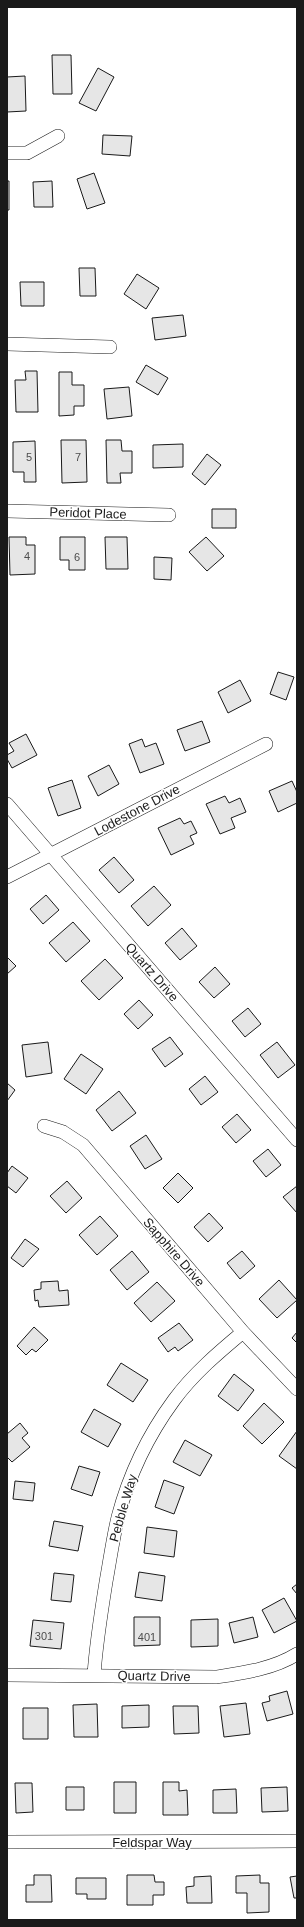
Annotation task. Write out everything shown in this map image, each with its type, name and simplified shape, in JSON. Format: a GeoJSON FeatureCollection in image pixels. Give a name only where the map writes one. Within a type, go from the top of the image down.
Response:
{"type":"FeatureCollection","features":[{"type":"Feature","properties":{"kind":"street"},"geometry":{"type":"LineString","coordinates":[[7,153],[27,153],[58,136]]}},
{"type":"Feature","properties":{"kind":"street"},"geometry":{"type":"LineString","coordinates":[[7,344],[110,346]]}},
{"type":"Feature","properties":{"kind":"street","name":"Peridot Place"},"geometry":{"type":"LineString","coordinates":[[7,511],[169,515]]}},
{"type":"Feature","properties":{"kind":"street","name":"Lodestone Drive"},"geometry":{"type":"LineString","coordinates":[[7,877],[266,744]]}},
{"type":"Feature","properties":{"kind":"street","name":"Quartz Drive"},"geometry":{"type":"LineString","coordinates":[[7,804],[297,1140]]}},
{"type":"Feature","properties":{"kind":"street","name":"Sapphire Drive"},"geometry":{"type":"LineString","coordinates":[[44,1126],[63,1132],[83,1145],[243,1332],[297,1389]]}},
{"type":"Feature","properties":{"kind":"street","name":"Pebble Way"},"geometry":{"type":"LineString","coordinates":[[94,1675],[98,1631],[113,1540],[118,1516],[131,1476],[152,1436],[175,1399],[215,1356],[243,1332]]}},
{"type":"Feature","properties":{"kind":"street","name":"Quartz Drive"},"geometry":{"type":"LineString","coordinates":[[7,1675],[216,1676],[243,1673],[269,1666],[297,1654]]}},
{"type":"Feature","properties":{"kind":"street","name":"Feldspar Way"},"geometry":{"type":"LineString","coordinates":[[7,1842],[297,1841]]}},
{"type":"Feature","properties":{"kind":"building"},"geometry":{"type":"Polygon","coordinates":[[[52,55],[71,55],[72,94],[53,94],[52,55]]]}},
{"type":"Feature","properties":{"kind":"building"},"geometry":{"type":"Polygon","coordinates":[[[98,68],[114,77],[96,111],[79,103],[98,68]]]}},
{"type":"Feature","properties":{"kind":"building"},"geometry":{"type":"Polygon","coordinates":[[[25,76],[26,111],[7,112],[7,77],[25,76]]]}},
{"type":"Feature","properties":{"kind":"building"},"geometry":{"type":"Polygon","coordinates":[[[103,135],[132,136],[130,156],[102,154],[103,135]]]}},
{"type":"Feature","properties":{"kind":"building"},"geometry":{"type":"Polygon","coordinates":[[[94,173],[105,203],[87,209],[77,179],[94,173]]]}},
{"type":"Feature","properties":{"kind":"building"},"geometry":{"type":"Polygon","coordinates":[[[7,181],[9,181],[9,210],[7,210],[7,181]]]}},
{"type":"Feature","properties":{"kind":"building"},"geometry":{"type":"Polygon","coordinates":[[[52,181],[53,207],[34,207],[33,182],[52,181]]]}},
{"type":"Feature","properties":{"kind":"building"},"geometry":{"type":"Polygon","coordinates":[[[79,268],[95,268],[96,296],[80,296],[79,268]]]}},
{"type":"Feature","properties":{"kind":"building"},"geometry":{"type":"Polygon","coordinates":[[[137,274],[159,288],[146,309],[124,294],[137,274]]]}},
{"type":"Feature","properties":{"kind":"building"},"geometry":{"type":"Polygon","coordinates":[[[20,282],[44,282],[44,306],[21,306],[20,282]]]}},
{"type":"Feature","properties":{"kind":"building"},"geometry":{"type":"Polygon","coordinates":[[[183,315],[186,336],[155,340],[152,318],[183,315]]]}},
{"type":"Feature","properties":{"kind":"building"},"geometry":{"type":"Polygon","coordinates":[[[146,365],[168,378],[158,395],[136,382],[146,365]]]}},
{"type":"Feature","properties":{"kind":"building"},"geometry":{"type":"Polygon","coordinates":[[[25,371],[37,371],[38,412],[16,412],[15,380],[26,380],[25,371]]]}},
{"type":"Feature","properties":{"kind":"building"},"geometry":{"type":"Polygon","coordinates":[[[59,372],[72,372],[72,385],[84,385],[84,406],[74,406],[74,415],[59,416],[59,372]]]}},
{"type":"Feature","properties":{"kind":"building"},"geometry":{"type":"Polygon","coordinates":[[[129,387],[132,416],[107,419],[104,389],[129,387]]]}},
{"type":"Feature","properties":{"kind":"building"},"geometry":{"type":"Polygon","coordinates":[[[61,440],[86,440],[87,482],[62,483],[61,440]]]}},
{"type":"Feature","properties":{"kind":"building"},"geometry":{"type":"Polygon","coordinates":[[[106,440],[121,440],[122,451],[132,451],[132,473],[120,473],[121,483],[107,483],[106,440]]]}},
{"type":"Feature","properties":{"kind":"building"},"geometry":{"type":"Polygon","coordinates":[[[35,441],[36,482],[24,482],[24,472],[13,472],[13,442],[35,441]]]}},
{"type":"Feature","properties":{"kind":"building"},"geometry":{"type":"Polygon","coordinates":[[[183,444],[183,467],[153,468],[153,445],[183,444]]]}},
{"type":"Feature","properties":{"kind":"building"},"geometry":{"type":"Polygon","coordinates":[[[207,454],[221,465],[205,485],[192,474],[207,454]]]}},
{"type":"Feature","properties":{"kind":"building"},"geometry":{"type":"Polygon","coordinates":[[[212,509],[236,509],[236,528],[212,528],[212,509]]]}},
{"type":"Feature","properties":{"kind":"building"},"geometry":{"type":"Polygon","coordinates":[[[9,537],[26,537],[26,545],[35,545],[35,574],[10,575],[9,537]]]}},
{"type":"Feature","properties":{"kind":"building"},"geometry":{"type":"Polygon","coordinates":[[[60,537],[85,537],[85,570],[69,570],[69,560],[60,560],[60,537]]]}},
{"type":"Feature","properties":{"kind":"building"},"geometry":{"type":"Polygon","coordinates":[[[105,537],[127,537],[128,569],[106,569],[105,537]]]}},
{"type":"Feature","properties":{"kind":"building"},"geometry":{"type":"Polygon","coordinates":[[[206,537],[224,556],[207,571],[189,552],[206,537]]]}},
{"type":"Feature","properties":{"kind":"building"},"geometry":{"type":"Polygon","coordinates":[[[154,557],[172,558],[171,580],[154,579],[154,557]]]}},
{"type":"Feature","properties":{"kind":"building"},"geometry":{"type":"Polygon","coordinates":[[[278,672],[294,677],[286,700],[270,694],[278,672]]]}},
{"type":"Feature","properties":{"kind":"building"},"geometry":{"type":"Polygon","coordinates":[[[240,680],[251,701],[228,713],[218,692],[240,680]]]}},
{"type":"Feature","properties":{"kind":"building"},"geometry":{"type":"Polygon","coordinates":[[[202,721],[210,742],[185,751],[177,730],[202,721]]]}},
{"type":"Feature","properties":{"kind":"building"},"geometry":{"type":"Polygon","coordinates":[[[26,734],[37,755],[12,768],[7,759],[7,755],[14,751],[9,743],[26,734]]]}},
{"type":"Feature","properties":{"kind":"building"},"geometry":{"type":"Polygon","coordinates":[[[142,739],[145,747],[156,743],[164,764],[140,773],[129,744],[142,739]]]}},
{"type":"Feature","properties":{"kind":"building"},"geometry":{"type":"Polygon","coordinates":[[[109,765],[119,784],[98,796],[88,776],[109,765]]]}},
{"type":"Feature","properties":{"kind":"building"},"geometry":{"type":"Polygon","coordinates":[[[72,780],[81,808],[58,816],[48,788],[72,780]]]}},
{"type":"Feature","properties":{"kind":"building"},"geometry":{"type":"Polygon","coordinates":[[[292,781],[297,792],[297,803],[278,812],[269,791],[292,781]]]}},
{"type":"Feature","properties":{"kind":"building"},"geometry":{"type":"Polygon","coordinates":[[[225,796],[229,803],[240,798],[246,812],[231,818],[235,828],[220,834],[206,804],[225,796]]]}},
{"type":"Feature","properties":{"kind":"building"},"geometry":{"type":"Polygon","coordinates":[[[180,818],[184,824],[191,821],[197,833],[190,836],[194,844],[171,855],[158,828],[180,818]]]}},
{"type":"Feature","properties":{"kind":"building"},"geometry":{"type":"Polygon","coordinates":[[[114,857],[134,880],[119,893],[99,870],[114,857]]]}},
{"type":"Feature","properties":{"kind":"building"},"geometry":{"type":"Polygon","coordinates":[[[154,886],[171,905],[148,926],[131,906],[154,886]]]}},
{"type":"Feature","properties":{"kind":"building"},"geometry":{"type":"Polygon","coordinates":[[[46,895],[59,910],[43,924],[30,909],[46,895]]]}},
{"type":"Feature","properties":{"kind":"building"},"geometry":{"type":"Polygon","coordinates":[[[73,922],[90,941],[66,962],[49,943],[73,922]]]}},
{"type":"Feature","properties":{"kind":"building"},"geometry":{"type":"Polygon","coordinates":[[[182,928],[197,946],[180,960],[165,943],[182,928]]]}},
{"type":"Feature","properties":{"kind":"building"},"geometry":{"type":"Polygon","coordinates":[[[7,957],[16,966],[7,974],[7,957]]]}},
{"type":"Feature","properties":{"kind":"building"},"geometry":{"type":"Polygon","coordinates":[[[105,959],[123,978],[99,1000],[81,981],[105,959]]]}},
{"type":"Feature","properties":{"kind":"building"},"geometry":{"type":"Polygon","coordinates":[[[215,967],[230,984],[214,998],[199,982],[215,967]]]}},
{"type":"Feature","properties":{"kind":"building"},"geometry":{"type":"Polygon","coordinates":[[[139,1000],[153,1015],[138,1029],[124,1014],[139,1000]]]}},
{"type":"Feature","properties":{"kind":"building"},"geometry":{"type":"Polygon","coordinates":[[[248,1008],[261,1024],[245,1037],[232,1021],[248,1008]]]}},
{"type":"Feature","properties":{"kind":"building"},"geometry":{"type":"Polygon","coordinates":[[[170,1037],[183,1054],[165,1067],[152,1049],[170,1037]]]}},
{"type":"Feature","properties":{"kind":"building"},"geometry":{"type":"Polygon","coordinates":[[[48,1042],[52,1073],[26,1077],[22,1045],[48,1042]]]}},
{"type":"Feature","properties":{"kind":"building"},"geometry":{"type":"Polygon","coordinates":[[[277,1042],[295,1065],[278,1078],[260,1055],[277,1042]]]}},
{"type":"Feature","properties":{"kind":"building"},"geometry":{"type":"Polygon","coordinates":[[[81,1054],[103,1069],[86,1094],[64,1079],[81,1054]]]}},
{"type":"Feature","properties":{"kind":"building"},"geometry":{"type":"Polygon","coordinates":[[[205,1076],[218,1092],[201,1105],[189,1089],[205,1076]]]}},
{"type":"Feature","properties":{"kind":"building"},"geometry":{"type":"Polygon","coordinates":[[[7,1083],[15,1090],[7,1101],[7,1083]]]}},
{"type":"Feature","properties":{"kind":"building"},"geometry":{"type":"Polygon","coordinates":[[[119,1091],[136,1113],[112,1131],[96,1110],[119,1091]]]}},
{"type":"Feature","properties":{"kind":"building"},"geometry":{"type":"Polygon","coordinates":[[[237,1114],[251,1130],[236,1143],[222,1127],[237,1114]]]}},
{"type":"Feature","properties":{"kind":"building"},"geometry":{"type":"Polygon","coordinates":[[[146,1135],[162,1159],[145,1169],[130,1146],[146,1135]]]}},
{"type":"Feature","properties":{"kind":"building"},"geometry":{"type":"Polygon","coordinates":[[[268,1149],[281,1165],[266,1177],[253,1161],[268,1149]]]}},
{"type":"Feature","properties":{"kind":"building"},"geometry":{"type":"Polygon","coordinates":[[[12,1166],[28,1178],[16,1193],[7,1186],[7,1173],[12,1166]]]}},
{"type":"Feature","properties":{"kind":"building"},"geometry":{"type":"Polygon","coordinates":[[[178,1173],[193,1188],[178,1203],[163,1188],[178,1173]]]}},
{"type":"Feature","properties":{"kind":"building"},"geometry":{"type":"Polygon","coordinates":[[[67,1181],[82,1198],[66,1213],[50,1196],[67,1181]]]}},
{"type":"Feature","properties":{"kind":"building"},"geometry":{"type":"Polygon","coordinates":[[[297,1186],[297,1213],[283,1197],[297,1186]]]}},
{"type":"Feature","properties":{"kind":"building"},"geometry":{"type":"Polygon","coordinates":[[[209,1213],[223,1228],[208,1242],[194,1227],[209,1213]]]}},
{"type":"Feature","properties":{"kind":"building"},"geometry":{"type":"Polygon","coordinates":[[[100,1216],[118,1236],[97,1255],[79,1235],[100,1216]]]}},
{"type":"Feature","properties":{"kind":"building"},"geometry":{"type":"Polygon","coordinates":[[[25,1239],[39,1249],[23,1267],[11,1258],[25,1239]]]}},
{"type":"Feature","properties":{"kind":"building"},"geometry":{"type":"Polygon","coordinates":[[[132,1251],[149,1272],[127,1290],[110,1270],[132,1251]]]}},
{"type":"Feature","properties":{"kind":"building"},"geometry":{"type":"Polygon","coordinates":[[[242,1251],[255,1266],[240,1279],[227,1263],[242,1251]]]}},
{"type":"Feature","properties":{"kind":"building"},"geometry":{"type":"Polygon","coordinates":[[[279,1280],[297,1300],[277,1318],[259,1299],[279,1280]]]}},
{"type":"Feature","properties":{"kind":"building"},"geometry":{"type":"Polygon","coordinates":[[[58,1281],[59,1291],[68,1290],[69,1305],[39,1307],[38,1300],[35,1301],[34,1290],[41,1289],[41,1282],[58,1281]]]}},
{"type":"Feature","properties":{"kind":"building"},"geometry":{"type":"Polygon","coordinates":[[[157,1282],[175,1301],[151,1322],[134,1303],[157,1282]]]}},
{"type":"Feature","properties":{"kind":"building"},"geometry":{"type":"Polygon","coordinates":[[[179,1323],[193,1340],[178,1351],[175,1347],[168,1352],[158,1338],[179,1323]]]}},
{"type":"Feature","properties":{"kind":"building"},"geometry":{"type":"Polygon","coordinates":[[[34,1327],[48,1340],[36,1352],[32,1349],[26,1355],[17,1346],[34,1327]]]}},
{"type":"Feature","properties":{"kind":"building"},"geometry":{"type":"Polygon","coordinates":[[[297,1332],[297,1343],[292,1338],[297,1332]]]}},
{"type":"Feature","properties":{"kind":"building"},"geometry":{"type":"Polygon","coordinates":[[[121,1363],[148,1380],[133,1402],[107,1385],[121,1363]]]}},
{"type":"Feature","properties":{"kind":"building"},"geometry":{"type":"Polygon","coordinates":[[[234,1374],[254,1390],[238,1411],[218,1396],[234,1374]]]}},
{"type":"Feature","properties":{"kind":"building"},"geometry":{"type":"Polygon","coordinates":[[[264,1403],[284,1422],[262,1444],[243,1426],[264,1403]]]}},
{"type":"Feature","properties":{"kind":"building"},"geometry":{"type":"Polygon","coordinates":[[[94,1409],[121,1424],[108,1447],[81,1432],[94,1409]]]}},
{"type":"Feature","properties":{"kind":"building"},"geometry":{"type":"Polygon","coordinates":[[[20,1423],[28,1433],[22,1438],[30,1447],[12,1462],[7,1457],[7,1434],[20,1423]]]}},
{"type":"Feature","properties":{"kind":"building"},"geometry":{"type":"Polygon","coordinates":[[[297,1431],[297,1469],[279,1456],[297,1431]]]}},
{"type":"Feature","properties":{"kind":"building"},"geometry":{"type":"Polygon","coordinates":[[[185,1440],[212,1455],[200,1476],[173,1462],[185,1440]]]}},
{"type":"Feature","properties":{"kind":"building"},"geometry":{"type":"Polygon","coordinates":[[[79,1466],[100,1472],[92,1496],[71,1489],[79,1466]]]}},
{"type":"Feature","properties":{"kind":"building"},"geometry":{"type":"Polygon","coordinates":[[[164,1480],[184,1487],[174,1514],[155,1507],[164,1480]]]}},
{"type":"Feature","properties":{"kind":"building"},"geometry":{"type":"Polygon","coordinates":[[[15,1481],[35,1483],[33,1501],[13,1499],[15,1481]]]}},
{"type":"Feature","properties":{"kind":"building"},"geometry":{"type":"Polygon","coordinates":[[[54,1521],[83,1526],[78,1551],[49,1546],[54,1521]]]}},
{"type":"Feature","properties":{"kind":"building"},"geometry":{"type":"Polygon","coordinates":[[[147,1527],[177,1531],[174,1557],[144,1553],[147,1527]]]}},
{"type":"Feature","properties":{"kind":"building"},"geometry":{"type":"Polygon","coordinates":[[[139,1572],[165,1576],[162,1601],[135,1597],[139,1572]]]}},
{"type":"Feature","properties":{"kind":"building"},"geometry":{"type":"Polygon","coordinates":[[[54,1573],[74,1575],[71,1602],[51,1600],[54,1573]]]}},
{"type":"Feature","properties":{"kind":"building"},"geometry":{"type":"Polygon","coordinates":[[[297,1584],[297,1594],[292,1588],[297,1584]]]}},
{"type":"Feature","properties":{"kind":"building"},"geometry":{"type":"Polygon","coordinates":[[[284,1598],[297,1621],[274,1633],[262,1610],[284,1598]]]}},
{"type":"Feature","properties":{"kind":"building"},"geometry":{"type":"Polygon","coordinates":[[[134,1617],[160,1617],[160,1645],[134,1646],[134,1617]]]}},
{"type":"Feature","properties":{"kind":"building"},"geometry":{"type":"Polygon","coordinates":[[[253,1617],[258,1637],[234,1643],[229,1623],[253,1617]]]}},
{"type":"Feature","properties":{"kind":"building"},"geometry":{"type":"Polygon","coordinates":[[[218,1619],[218,1646],[191,1647],[191,1620],[218,1619]]]}},
{"type":"Feature","properties":{"kind":"building"},"geometry":{"type":"Polygon","coordinates":[[[33,1620],[64,1623],[61,1649],[30,1646],[33,1620]]]}},
{"type":"Feature","properties":{"kind":"building"},"geometry":{"type":"Polygon","coordinates":[[[287,1691],[293,1714],[267,1721],[262,1703],[270,1701],[269,1696],[287,1691]]]}},
{"type":"Feature","properties":{"kind":"building"},"geometry":{"type":"Polygon","coordinates":[[[246,1703],[250,1734],[224,1737],[220,1706],[246,1703]]]}},
{"type":"Feature","properties":{"kind":"building"},"geometry":{"type":"Polygon","coordinates":[[[97,1704],[98,1737],[74,1737],[73,1705],[97,1704]]]}},
{"type":"Feature","properties":{"kind":"building"},"geometry":{"type":"Polygon","coordinates":[[[149,1705],[149,1727],[122,1728],[122,1706],[149,1705]]]}},
{"type":"Feature","properties":{"kind":"building"},"geometry":{"type":"Polygon","coordinates":[[[173,1706],[198,1706],[199,1733],[174,1734],[173,1706]]]}},
{"type":"Feature","properties":{"kind":"building"},"geometry":{"type":"Polygon","coordinates":[[[23,1708],[48,1708],[48,1739],[23,1739],[23,1708]]]}},
{"type":"Feature","properties":{"kind":"building"},"geometry":{"type":"Polygon","coordinates":[[[114,1782],[136,1782],[136,1813],[114,1813],[114,1782]]]}},
{"type":"Feature","properties":{"kind":"building"},"geometry":{"type":"Polygon","coordinates":[[[163,1782],[179,1782],[179,1791],[187,1790],[188,1815],[163,1815],[163,1782]]]}},
{"type":"Feature","properties":{"kind":"building"},"geometry":{"type":"Polygon","coordinates":[[[15,1783],[32,1783],[33,1812],[16,1813],[15,1783]]]}},
{"type":"Feature","properties":{"kind":"building"},"geometry":{"type":"Polygon","coordinates":[[[66,1787],[84,1787],[84,1810],[66,1810],[66,1787]]]}},
{"type":"Feature","properties":{"kind":"building"},"geometry":{"type":"Polygon","coordinates":[[[287,1787],[288,1811],[262,1812],[261,1788],[287,1787]]]}},
{"type":"Feature","properties":{"kind":"building"},"geometry":{"type":"Polygon","coordinates":[[[236,1789],[237,1813],[213,1813],[213,1790],[236,1789]]]}},
{"type":"Feature","properties":{"kind":"building"},"geometry":{"type":"Polygon","coordinates":[[[34,1875],[51,1875],[52,1902],[26,1902],[26,1885],[34,1885],[34,1875]]]}},
{"type":"Feature","properties":{"kind":"building"},"geometry":{"type":"Polygon","coordinates":[[[127,1875],[154,1875],[155,1882],[164,1882],[164,1895],[153,1895],[153,1905],[127,1905],[127,1875]]]}},
{"type":"Feature","properties":{"kind":"building"},"geometry":{"type":"Polygon","coordinates":[[[260,1875],[260,1883],[269,1883],[269,1912],[247,1913],[247,1893],[236,1893],[236,1876],[260,1875]]]}},
{"type":"Feature","properties":{"kind":"building"},"geometry":{"type":"Polygon","coordinates":[[[211,1876],[212,1903],[187,1903],[186,1887],[194,1886],[194,1877],[211,1876]]]}},
{"type":"Feature","properties":{"kind":"building"},"geometry":{"type":"Polygon","coordinates":[[[297,1876],[297,1898],[294,1898],[290,1877],[297,1876]]]}},
{"type":"Feature","properties":{"kind":"building"},"geometry":{"type":"Polygon","coordinates":[[[76,1878],[106,1878],[106,1899],[87,1899],[87,1894],[76,1894],[76,1878]]]}}]}
